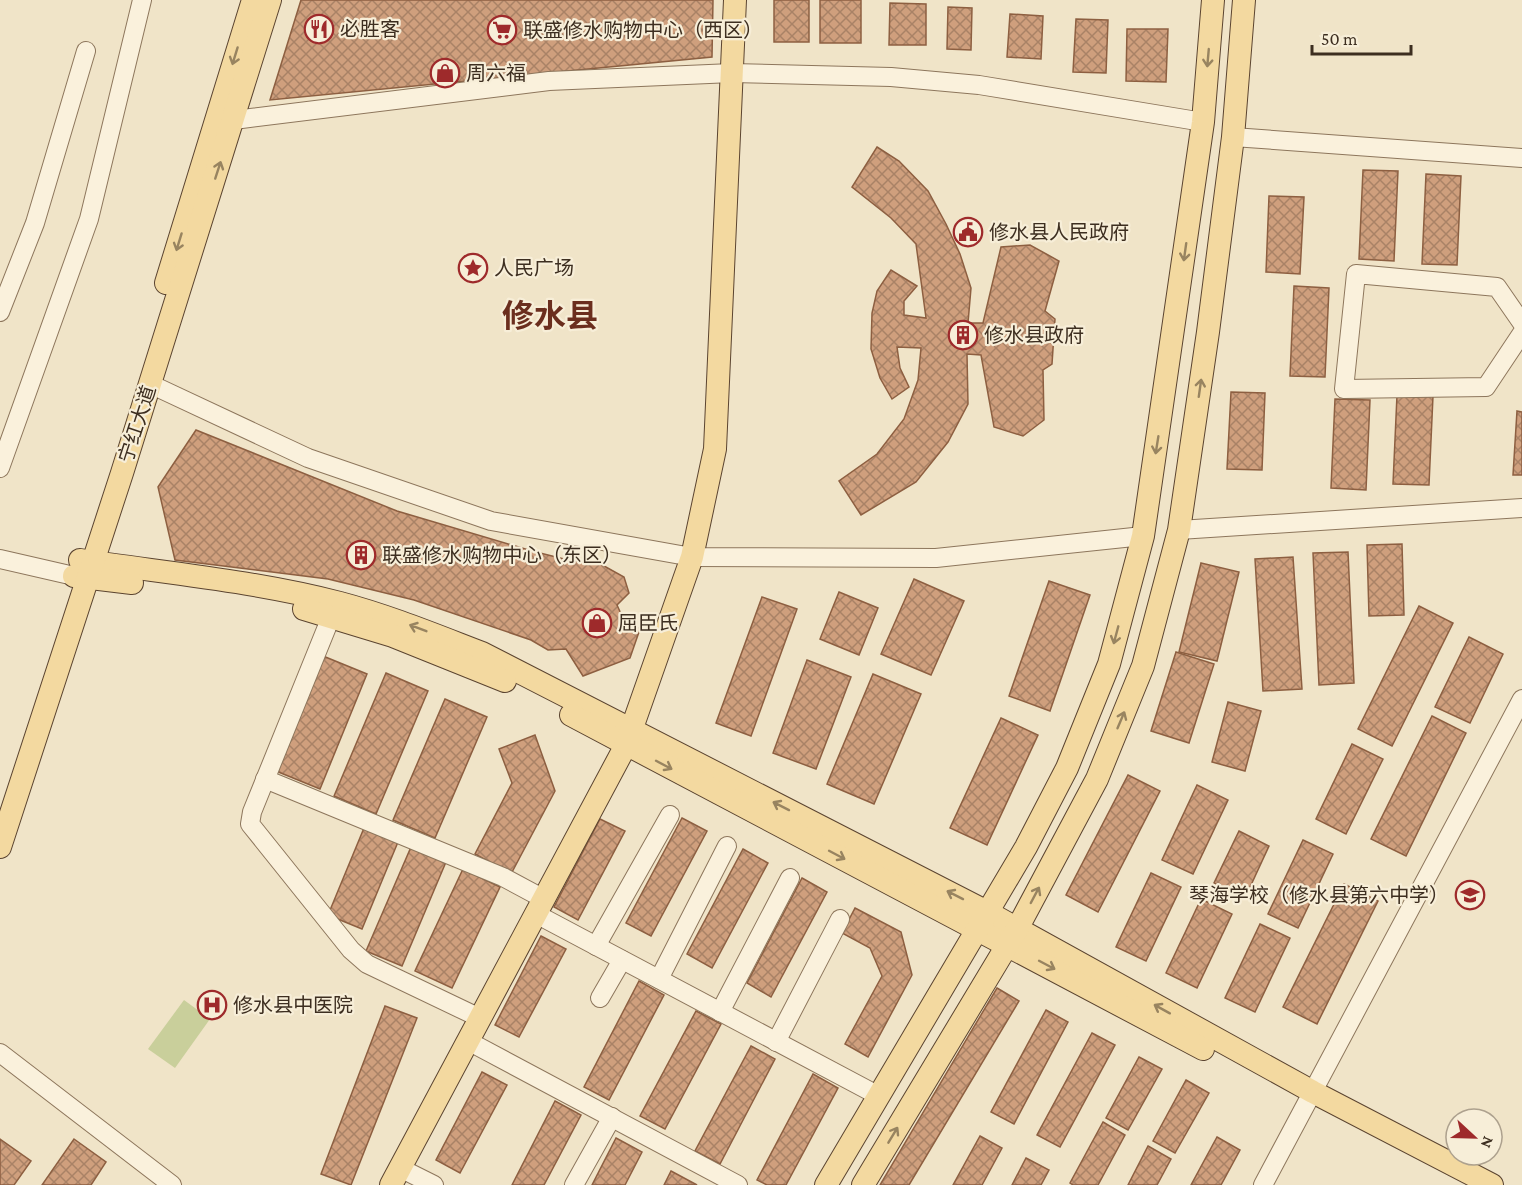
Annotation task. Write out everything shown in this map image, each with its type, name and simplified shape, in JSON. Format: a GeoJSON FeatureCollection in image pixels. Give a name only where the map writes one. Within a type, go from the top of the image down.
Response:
{"type":"FeatureCollection","features":[{"type":"Feature","properties":{"kind":"main road","name":"宁红大道"},"geometry":{"type":"LineString","coordinates":[[0,848],[252,0]]}},
{"type":"Feature","properties":{"kind":"main road","name":"宁红大道"},"geometry":{"type":"LineString","coordinates":[[0,803],[150,384],[270,0]]}},
{"type":"Feature","properties":{"kind":"main road"},"geometry":{"type":"LineString","coordinates":[[396,1177],[629,737],[692,557],[715,449],[735,0]]}},
{"type":"Feature","properties":{"kind":"main road"},"geometry":{"type":"LineString","coordinates":[[826,1185],[1026,847],[1067,768],[1109,664],[1143,536],[1203,122],[1213,0]]}},
{"type":"Feature","properties":{"kind":"main road"},"geometry":{"type":"LineString","coordinates":[[863,1185],[1013,937],[1096,779],[1143,666],[1179,530],[1233,137],[1244,0]]}},
{"type":"Feature","properties":{"kind":"main road"},"geometry":{"type":"LineString","coordinates":[[84,569],[293,606],[336,610],[393,636],[522,688],[629,737],[982,920],[1309,1098],[1461,1185]]}},
{"type":"Feature","properties":{"kind":"main road"},"geometry":{"type":"LineString","coordinates":[[1309,1098],[1492,1185]]}},
{"type":"Feature","properties":{"kind":"street"},"geometry":{"type":"LineString","coordinates":[[0,468],[89,219],[142,0]]}},
{"type":"Feature","properties":{"kind":"street"},"geometry":{"type":"LineString","coordinates":[[0,312],[35,223],[86,51]]}},
{"type":"Feature","properties":{"kind":"street"},"geometry":{"type":"LineString","coordinates":[[234,120],[549,81],[732,73],[891,77],[979,85],[1203,122]]}},
{"type":"Feature","properties":{"kind":"street"},"geometry":{"type":"LineString","coordinates":[[1233,137],[1522,158]]}},
{"type":"Feature","properties":{"kind":"street"},"geometry":{"type":"LineString","coordinates":[[1522,323],[1497,286],[1356,274],[1344,389],[1486,387],[1522,333]]}},
{"type":"Feature","properties":{"kind":"street"},"geometry":{"type":"LineString","coordinates":[[150,384],[308,458],[491,521],[692,557],[936,558],[1143,536]]}},
{"type":"Feature","properties":{"kind":"street"},"geometry":{"type":"LineString","coordinates":[[1179,530],[1522,508]]}},
{"type":"Feature","properties":{"kind":"street"},"geometry":{"type":"LineString","coordinates":[[0,559],[84,569]]}},
{"type":"Feature","properties":{"kind":"street"},"geometry":{"type":"LineString","coordinates":[[336,610],[265,779],[252,812],[250,824],[351,950],[367,964],[480,1018]]}},
{"type":"Feature","properties":{"kind":"street"},"geometry":{"type":"LineString","coordinates":[[1263,1185],[1522,699]]}},
{"type":"Feature","properties":{"kind":"street"},"geometry":{"type":"LineString","coordinates":[[265,779],[503,877],[596,946],[879,1096]]}},
{"type":"Feature","properties":{"kind":"street"},"geometry":{"type":"LineString","coordinates":[[596,946],[670,815]]}},
{"type":"Feature","properties":{"kind":"street"},"geometry":{"type":"LineString","coordinates":[[659,980],[727,846]]}},
{"type":"Feature","properties":{"kind":"street"},"geometry":{"type":"LineString","coordinates":[[720,1012],[790,878]]}},
{"type":"Feature","properties":{"kind":"street"},"geometry":{"type":"LineString","coordinates":[[776,1042],[840,919]]}},
{"type":"Feature","properties":{"kind":"street"},"geometry":{"type":"LineString","coordinates":[[600,998],[622,960]]}},
{"type":"Feature","properties":{"kind":"street"},"geometry":{"type":"LineString","coordinates":[[468,1041],[738,1185]]}},
{"type":"Feature","properties":{"kind":"street"},"geometry":{"type":"LineString","coordinates":[[0,1053],[172,1185]]}},
{"type":"Feature","properties":{"kind":"street"},"geometry":{"type":"LineString","coordinates":[[574,1185],[612,1117]]}},
{"type":"Feature","properties":{"kind":"street"},"geometry":{"type":"LineString","coordinates":[[396,1177],[434,1185]]}},
{"type":"Feature","properties":{"kind":"green space"},"geometry":{"type":"Polygon","coordinates":[[[184,1000],[210,1019],[175,1068],[148,1049],[184,1000]]]}},
{"type":"Feature","properties":{"kind":"building","name":"联盛修水购物中心（西区）"},"geometry":{"type":"Polygon","coordinates":[[[301,0],[713,0],[712,57],[270,100],[301,0]]]}},
{"type":"Feature","properties":{"kind":"building"},"geometry":{"type":"Polygon","coordinates":[[[774,0],[809,0],[809,42],[774,42],[774,0]]]}},
{"type":"Feature","properties":{"kind":"building"},"geometry":{"type":"Polygon","coordinates":[[[820,0],[861,0],[861,43],[820,43],[820,0]]]}},
{"type":"Feature","properties":{"kind":"building"},"geometry":{"type":"Polygon","coordinates":[[[890,3],[926,4],[926,45],[889,45],[890,3]]]}},
{"type":"Feature","properties":{"kind":"building"},"geometry":{"type":"Polygon","coordinates":[[[948,7],[972,8],[971,50],[947,49],[948,7]]]}},
{"type":"Feature","properties":{"kind":"building"},"geometry":{"type":"Polygon","coordinates":[[[1010,14],[1043,16],[1041,59],[1007,57],[1010,14]]]}},
{"type":"Feature","properties":{"kind":"building"},"geometry":{"type":"Polygon","coordinates":[[[1076,19],[1108,20],[1106,73],[1073,72],[1076,19]]]}},
{"type":"Feature","properties":{"kind":"building"},"geometry":{"type":"Polygon","coordinates":[[[1127,29],[1168,29],[1166,82],[1126,81],[1127,29]]]}},
{"type":"Feature","properties":{"kind":"building","name":"修水县政府"},"geometry":{"type":"Polygon","coordinates":[[[877,147],[899,161],[928,191],[946,224],[960,254],[971,288],[968,323],[983,323],[1001,247],[1030,245],[1059,261],[1045,311],[1055,319],[1052,364],[1043,370],[1044,420],[1023,436],[994,427],[981,355],[967,354],[968,404],[948,442],[916,482],[861,515],[839,481],[877,454],[904,419],[918,380],[921,348],[897,347],[900,368],[909,387],[892,399],[880,378],[871,349],[872,313],[877,291],[891,270],[917,286],[904,301],[904,315],[926,318],[916,244],[891,218],[852,187],[877,147]]]}},
{"type":"Feature","properties":{"kind":"building"},"geometry":{"type":"Polygon","coordinates":[[[1363,170],[1398,171],[1394,261],[1359,259],[1363,170]]]}},
{"type":"Feature","properties":{"kind":"building"},"geometry":{"type":"Polygon","coordinates":[[[1426,174],[1461,176],[1457,265],[1422,264],[1426,174]]]}},
{"type":"Feature","properties":{"kind":"building"},"geometry":{"type":"Polygon","coordinates":[[[1269,196],[1304,197],[1300,274],[1266,272],[1269,196]]]}},
{"type":"Feature","properties":{"kind":"building"},"geometry":{"type":"Polygon","coordinates":[[[1294,286],[1329,288],[1325,377],[1290,376],[1294,286]]]}},
{"type":"Feature","properties":{"kind":"building"},"geometry":{"type":"Polygon","coordinates":[[[1231,392],[1265,393],[1262,470],[1227,469],[1231,392]]]}},
{"type":"Feature","properties":{"kind":"building"},"geometry":{"type":"Polygon","coordinates":[[[1397,395],[1433,396],[1429,485],[1393,484],[1397,395]]]}},
{"type":"Feature","properties":{"kind":"building"},"geometry":{"type":"Polygon","coordinates":[[[1335,399],[1370,400],[1366,490],[1331,488],[1335,399]]]}},
{"type":"Feature","properties":{"kind":"building"},"geometry":{"type":"Polygon","coordinates":[[[1517,411],[1522,412],[1522,475],[1513,475],[1517,411]]]}},
{"type":"Feature","properties":{"kind":"building","name":"联盛修水购物中心（东区）"},"geometry":{"type":"Polygon","coordinates":[[[196,430],[397,511],[532,551],[572,561],[597,562],[624,577],[629,593],[617,605],[622,616],[640,629],[630,658],[583,676],[566,649],[548,650],[531,640],[414,600],[328,579],[175,560],[158,487],[196,430]]]}},
{"type":"Feature","properties":{"kind":"building"},"geometry":{"type":"Polygon","coordinates":[[[1402,544],[1404,615],[1369,616],[1367,545],[1402,544]]]}},
{"type":"Feature","properties":{"kind":"building"},"geometry":{"type":"Polygon","coordinates":[[[1348,552],[1354,683],[1319,685],[1313,553],[1348,552]]]}},
{"type":"Feature","properties":{"kind":"building"},"geometry":{"type":"Polygon","coordinates":[[[1293,557],[1302,689],[1263,691],[1255,559],[1293,557]]]}},
{"type":"Feature","properties":{"kind":"building"},"geometry":{"type":"Polygon","coordinates":[[[1201,563],[1239,572],[1217,661],[1179,652],[1201,563]]]}},
{"type":"Feature","properties":{"kind":"building"},"geometry":{"type":"Polygon","coordinates":[[[914,579],[964,601],[931,675],[881,654],[914,579]]]}},
{"type":"Feature","properties":{"kind":"building"},"geometry":{"type":"Polygon","coordinates":[[[1049,581],[1090,595],[1050,711],[1009,696],[1049,581]]]}},
{"type":"Feature","properties":{"kind":"building"},"geometry":{"type":"Polygon","coordinates":[[[839,592],[878,608],[859,655],[820,639],[839,592]]]}},
{"type":"Feature","properties":{"kind":"building"},"geometry":{"type":"Polygon","coordinates":[[[762,597],[797,609],[751,736],[716,723],[762,597]]]}},
{"type":"Feature","properties":{"kind":"building"},"geometry":{"type":"Polygon","coordinates":[[[1419,606],[1453,623],[1392,746],[1358,729],[1419,606]]]}},
{"type":"Feature","properties":{"kind":"building"},"geometry":{"type":"Polygon","coordinates":[[[1469,637],[1503,654],[1470,723],[1435,707],[1469,637]]]}},
{"type":"Feature","properties":{"kind":"building"},"geometry":{"type":"Polygon","coordinates":[[[1176,652],[1214,664],[1189,743],[1151,731],[1176,652]]]}},
{"type":"Feature","properties":{"kind":"building"},"geometry":{"type":"Polygon","coordinates":[[[323,656],[367,674],[320,789],[276,771],[323,656]]]}},
{"type":"Feature","properties":{"kind":"building"},"geometry":{"type":"Polygon","coordinates":[[[807,660],[851,677],[816,769],[773,753],[807,660]]]}},
{"type":"Feature","properties":{"kind":"building"},"geometry":{"type":"Polygon","coordinates":[[[386,673],[428,691],[376,814],[334,796],[386,673]]]}},
{"type":"Feature","properties":{"kind":"building"},"geometry":{"type":"Polygon","coordinates":[[[873,674],[921,694],[874,804],[827,784],[873,674]]]}},
{"type":"Feature","properties":{"kind":"building"},"geometry":{"type":"Polygon","coordinates":[[[445,699],[487,717],[435,838],[393,820],[445,699]]]}},
{"type":"Feature","properties":{"kind":"building"},"geometry":{"type":"Polygon","coordinates":[[[1228,702],[1261,711],[1245,771],[1212,762],[1228,702]]]}},
{"type":"Feature","properties":{"kind":"building"},"geometry":{"type":"Polygon","coordinates":[[[1432,716],[1466,733],[1406,856],[1371,839],[1432,716]]]}},
{"type":"Feature","properties":{"kind":"building"},"geometry":{"type":"Polygon","coordinates":[[[1001,718],[1038,735],[987,845],[950,828],[1001,718]]]}},
{"type":"Feature","properties":{"kind":"building"},"geometry":{"type":"Polygon","coordinates":[[[535,735],[555,791],[511,874],[475,854],[512,783],[499,749],[535,735]]]}},
{"type":"Feature","properties":{"kind":"building"},"geometry":{"type":"Polygon","coordinates":[[[1352,744],[1383,759],[1346,834],[1316,819],[1352,744]]]}},
{"type":"Feature","properties":{"kind":"building"},"geometry":{"type":"Polygon","coordinates":[[[1128,775],[1160,791],[1098,912],[1066,895],[1128,775]]]}},
{"type":"Feature","properties":{"kind":"building"},"geometry":{"type":"Polygon","coordinates":[[[1197,785],[1228,800],[1193,874],[1162,860],[1197,785]]]}},
{"type":"Feature","properties":{"kind":"building"},"geometry":{"type":"Polygon","coordinates":[[[682,818],[707,831],[651,936],[626,923],[682,818]]]}},
{"type":"Feature","properties":{"kind":"building"},"geometry":{"type":"Polygon","coordinates":[[[600,819],[625,831],[578,920],[554,907],[600,819]]]}},
{"type":"Feature","properties":{"kind":"building"},"geometry":{"type":"Polygon","coordinates":[[[364,828],[398,842],[362,929],[328,915],[364,828]]]}},
{"type":"Feature","properties":{"kind":"building"},"geometry":{"type":"Polygon","coordinates":[[[1239,831],[1269,846],[1245,898],[1214,883],[1239,831]]]}},
{"type":"Feature","properties":{"kind":"building"},"geometry":{"type":"Polygon","coordinates":[[[1303,840],[1333,854],[1298,928],[1268,914],[1303,840]]]}},
{"type":"Feature","properties":{"kind":"building"},"geometry":{"type":"Polygon","coordinates":[[[411,847],[446,862],[402,966],[366,951],[411,847]]]}},
{"type":"Feature","properties":{"kind":"building"},"geometry":{"type":"Polygon","coordinates":[[[743,849],[768,863],[712,968],[687,954],[743,849]]]}},
{"type":"Feature","properties":{"kind":"building"},"geometry":{"type":"Polygon","coordinates":[[[463,869],[500,887],[452,988],[415,971],[463,869]]]}},
{"type":"Feature","properties":{"kind":"building"},"geometry":{"type":"Polygon","coordinates":[[[1151,873],[1181,887],[1146,961],[1116,947],[1151,873]]]}},
{"type":"Feature","properties":{"kind":"building"},"geometry":{"type":"Polygon","coordinates":[[[802,878],[827,892],[771,997],[747,983],[802,878]]]}},
{"type":"Feature","properties":{"kind":"building"},"geometry":{"type":"Polygon","coordinates":[[[1344,884],[1378,901],[1317,1024],[1283,1007],[1344,884]]]}},
{"type":"Feature","properties":{"kind":"building"},"geometry":{"type":"Polygon","coordinates":[[[1201,899],[1232,914],[1197,988],[1166,973],[1201,899]]]}},
{"type":"Feature","properties":{"kind":"building"},"geometry":{"type":"Polygon","coordinates":[[[855,908],[901,932],[912,975],[868,1057],[845,1044],[882,976],[870,948],[842,933],[855,908]]]}},
{"type":"Feature","properties":{"kind":"building"},"geometry":{"type":"Polygon","coordinates":[[[1260,924],[1290,938],[1255,1012],[1225,998],[1260,924]]]}},
{"type":"Feature","properties":{"kind":"building"},"geometry":{"type":"Polygon","coordinates":[[[541,936],[566,949],[519,1037],[495,1025],[541,936]]]}},
{"type":"Feature","properties":{"kind":"building"},"geometry":{"type":"Polygon","coordinates":[[[639,981],[664,995],[609,1100],[584,1087],[639,981]]]}},
{"type":"Feature","properties":{"kind":"building"},"geometry":{"type":"Polygon","coordinates":[[[997,988],[1019,1001],[909,1185],[880,1185],[997,988]]]}},
{"type":"Feature","properties":{"kind":"building"},"geometry":{"type":"Polygon","coordinates":[[[385,1006],[417,1018],[351,1185],[321,1174],[385,1006]]]}},
{"type":"Feature","properties":{"kind":"building"},"geometry":{"type":"Polygon","coordinates":[[[1046,1010],[1068,1022],[1014,1124],[991,1112],[1046,1010]]]}},
{"type":"Feature","properties":{"kind":"building"},"geometry":{"type":"Polygon","coordinates":[[[696,1011],[721,1024],[665,1129],[640,1116],[696,1011]]]}},
{"type":"Feature","properties":{"kind":"building"},"geometry":{"type":"Polygon","coordinates":[[[1092,1033],[1115,1045],[1060,1147],[1037,1135],[1092,1033]]]}},
{"type":"Feature","properties":{"kind":"building"},"geometry":{"type":"Polygon","coordinates":[[[751,1046],[775,1059],[720,1164],[695,1151],[751,1046]]]}},
{"type":"Feature","properties":{"kind":"building"},"geometry":{"type":"Polygon","coordinates":[[[1139,1057],[1162,1069],[1128,1130],[1106,1118],[1139,1057]]]}},
{"type":"Feature","properties":{"kind":"building"},"geometry":{"type":"Polygon","coordinates":[[[482,1072],[507,1085],[460,1173],[436,1160],[482,1072]]]}},
{"type":"Feature","properties":{"kind":"building"},"geometry":{"type":"Polygon","coordinates":[[[813,1074],[838,1088],[786,1185],[767,1185],[757,1180],[813,1074]]]}},
{"type":"Feature","properties":{"kind":"building"},"geometry":{"type":"Polygon","coordinates":[[[1186,1080],[1209,1093],[1175,1153],[1153,1141],[1186,1080]]]}},
{"type":"Feature","properties":{"kind":"building"},"geometry":{"type":"Polygon","coordinates":[[[555,1101],[581,1115],[544,1185],[512,1185],[555,1101]]]}},
{"type":"Feature","properties":{"kind":"building"},"geometry":{"type":"Polygon","coordinates":[[[1103,1122],[1125,1135],[1098,1185],[1073,1185],[1070,1183],[1103,1122]]]}},
{"type":"Feature","properties":{"kind":"building"},"geometry":{"type":"Polygon","coordinates":[[[980,1136],[1002,1148],[982,1185],[953,1185],[980,1136]]]}},
{"type":"Feature","properties":{"kind":"building"},"geometry":{"type":"Polygon","coordinates":[[[1217,1137],[1240,1150],[1221,1185],[1191,1185],[1217,1137]]]}},
{"type":"Feature","properties":{"kind":"building"},"geometry":{"type":"Polygon","coordinates":[[[616,1138],[642,1152],[625,1185],[592,1185],[616,1138]]]}},
{"type":"Feature","properties":{"kind":"building"},"geometry":{"type":"Polygon","coordinates":[[[0,1139],[31,1161],[14,1185],[0,1185],[0,1139]]]}},
{"type":"Feature","properties":{"kind":"building"},"geometry":{"type":"Polygon","coordinates":[[[74,1139],[106,1162],[91,1185],[42,1185],[74,1139]]]}},
{"type":"Feature","properties":{"kind":"building"},"geometry":{"type":"Polygon","coordinates":[[[1148,1146],[1171,1159],[1157,1185],[1128,1185],[1148,1146]]]}},
{"type":"Feature","properties":{"kind":"building"},"geometry":{"type":"Polygon","coordinates":[[[1026,1158],[1049,1170],[1041,1185],[1012,1185],[1026,1158]]]}},
{"type":"Feature","properties":{"kind":"building"},"geometry":{"type":"Polygon","coordinates":[[[671,1171],[697,1185],[664,1185],[671,1171]]]}},
{"type":"Feature","properties":{"kind":"place","name":"必胜客"},"geometry":{"type":"Point","coordinates":[319,29]}},
{"type":"Feature","properties":{"kind":"place","name":"联盛修水购物中心（西区）"},"geometry":{"type":"Point","coordinates":[502,30]}},
{"type":"Feature","properties":{"kind":"place","name":"周六福"},"geometry":{"type":"Point","coordinates":[445,73]}},
{"type":"Feature","properties":{"kind":"place","name":"修水县人民政府"},"geometry":{"type":"Point","coordinates":[968,232]}},
{"type":"Feature","properties":{"kind":"place","name":"人民广场"},"geometry":{"type":"Point","coordinates":[473,268]}},
{"type":"Feature","properties":{"kind":"place","name":"修水县政府"},"geometry":{"type":"Point","coordinates":[963,335]}},
{"type":"Feature","properties":{"kind":"place","name":"联盛修水购物中心（东区）"},"geometry":{"type":"Point","coordinates":[361,555]}},
{"type":"Feature","properties":{"kind":"place","name":"屈臣氏"},"geometry":{"type":"Point","coordinates":[597,623]}},
{"type":"Feature","properties":{"kind":"place","name":"琴海学校（修水县第六中学）"},"geometry":{"type":"Point","coordinates":[1470,895]}},
{"type":"Feature","properties":{"kind":"place","name":"修水县中医院"},"geometry":{"type":"Point","coordinates":[212,1005]}},
{"type":"Feature","properties":{"kind":"district","name":"修水县"},"geometry":{"type":"Point","coordinates":[550,316]}}]}
